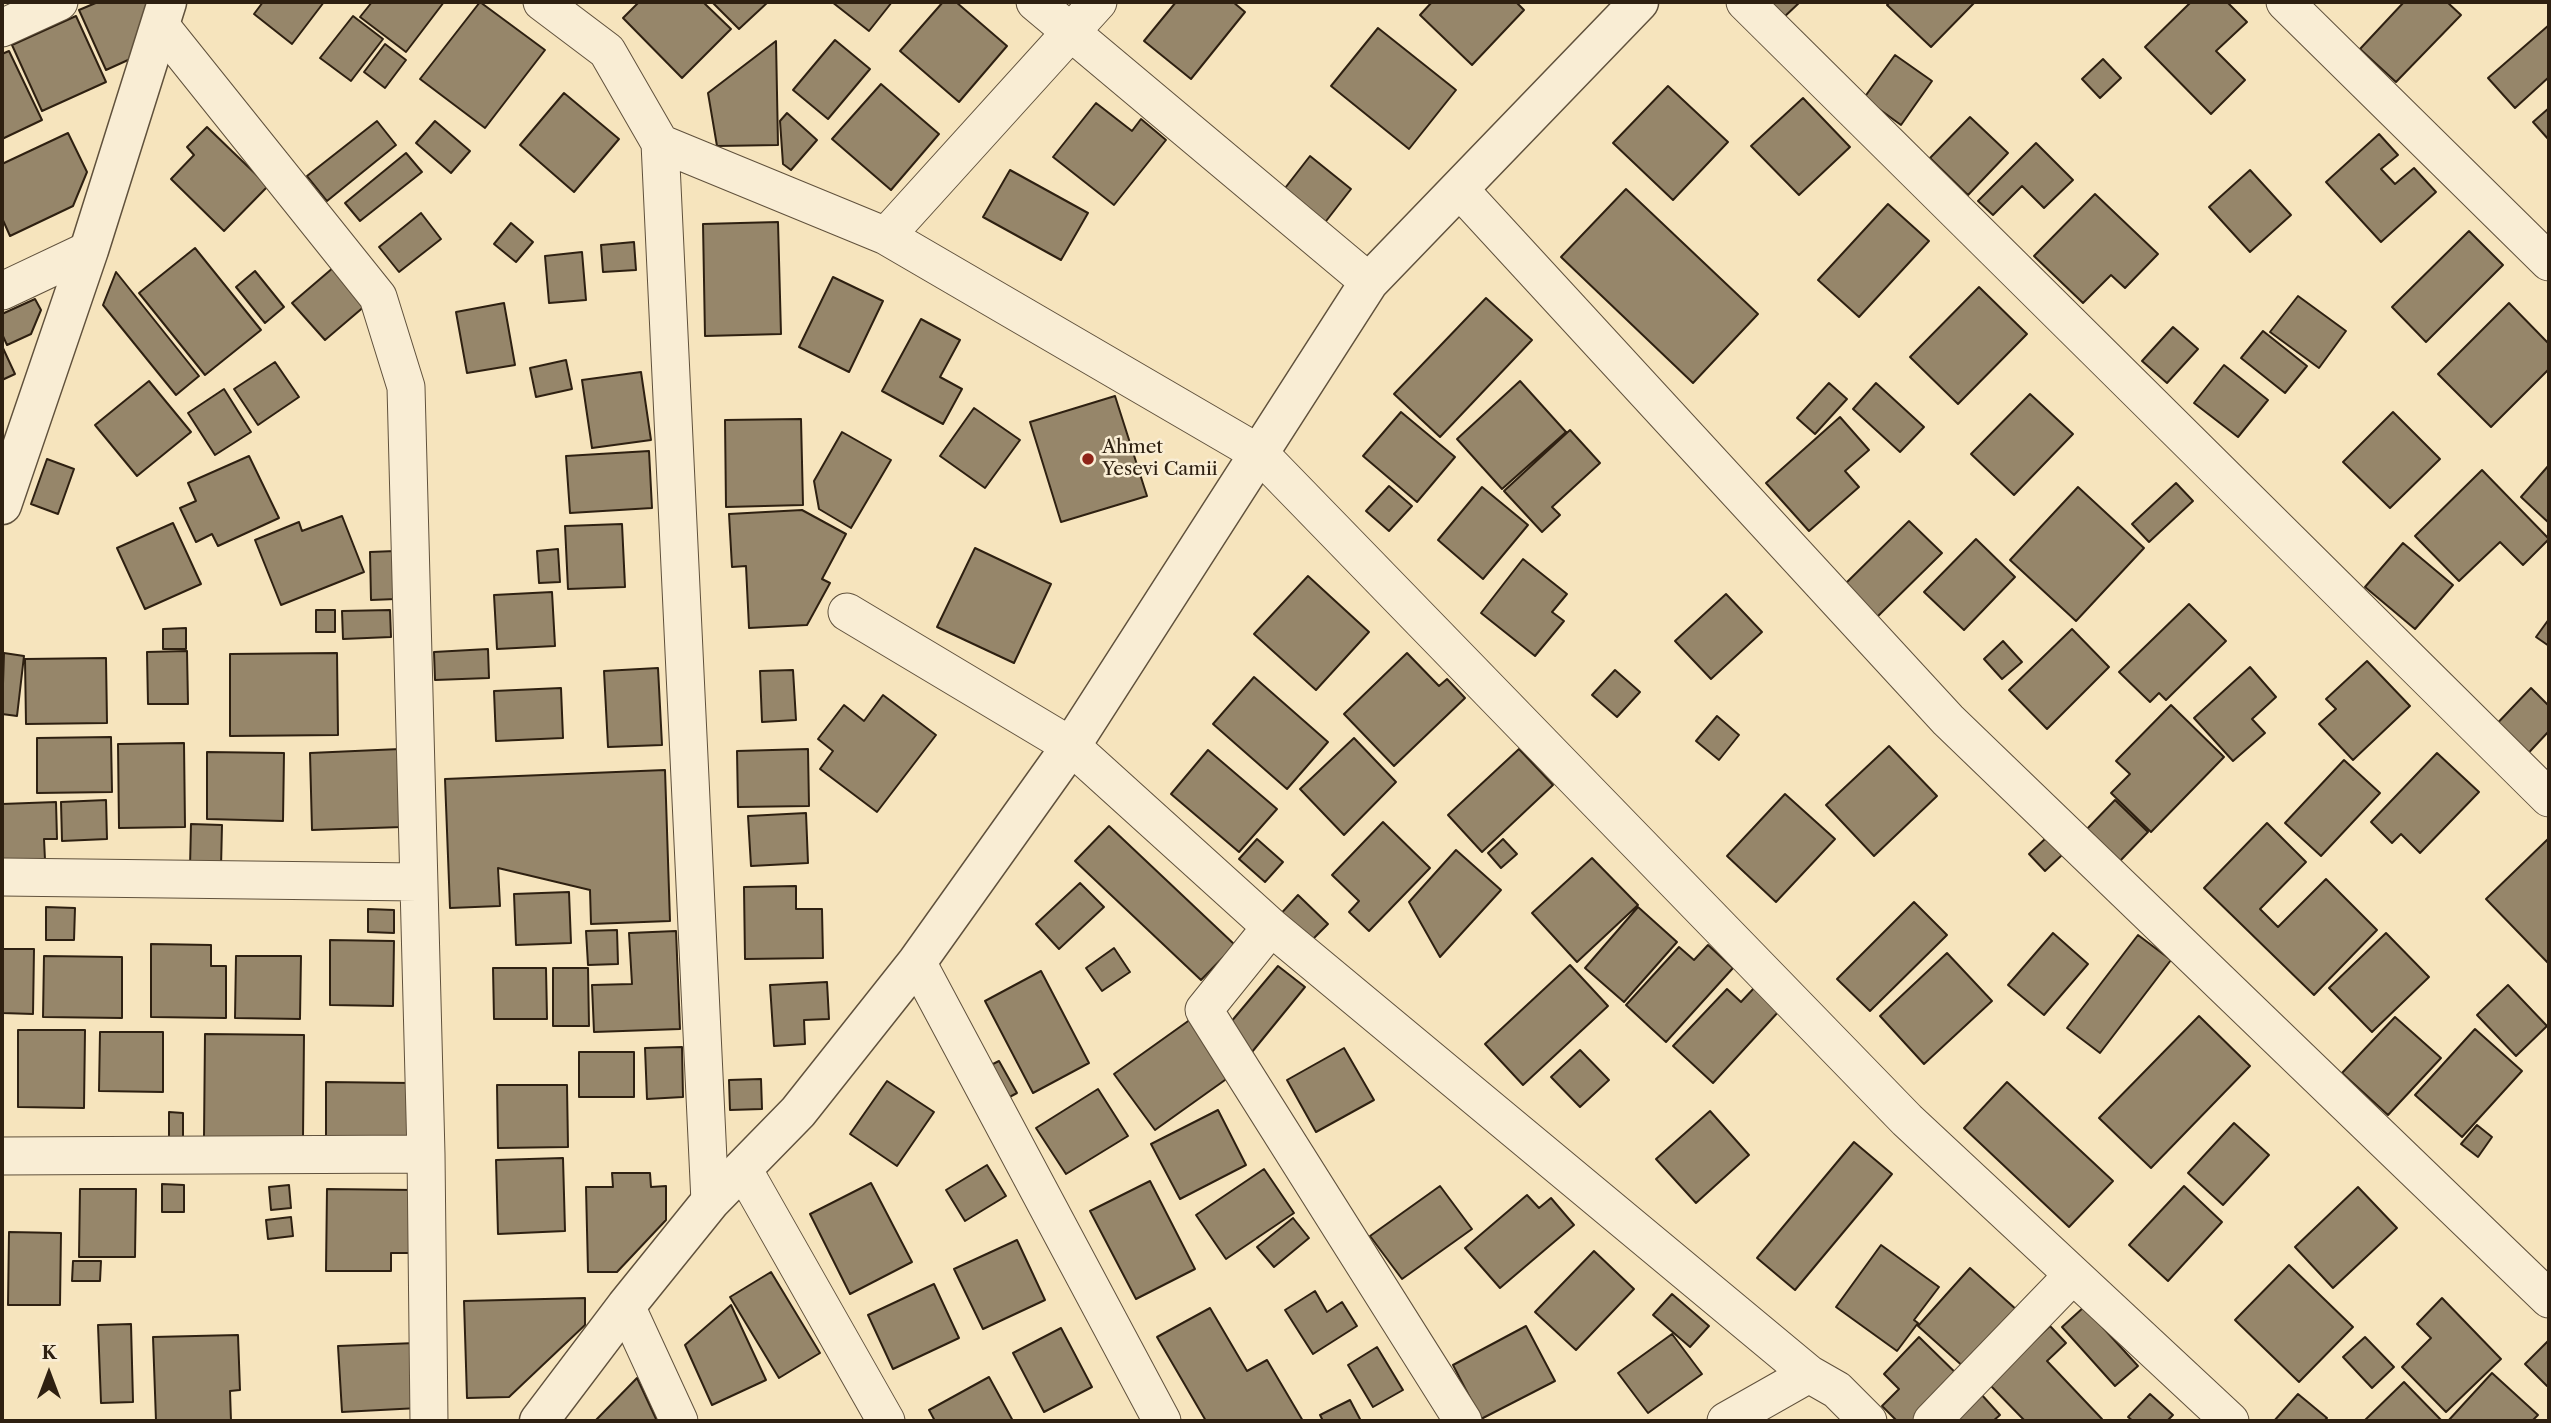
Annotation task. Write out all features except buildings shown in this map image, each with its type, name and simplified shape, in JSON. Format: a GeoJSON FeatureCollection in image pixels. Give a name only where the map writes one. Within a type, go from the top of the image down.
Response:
{"type":"FeatureCollection","features":[{"type":"Feature","properties":{"kind":"street"},"geometry":{"type":"LineString","coordinates":[[2,28],[59,2]]}},
{"type":"Feature","properties":{"kind":"street"},"geometry":{"type":"LineString","coordinates":[[542,2],[607,51],[660,143],[710,1202]]}},
{"type":"Feature","properties":{"kind":"street"},"geometry":{"type":"LineString","coordinates":[[1035,2],[1369,282]]}},
{"type":"Feature","properties":{"kind":"street"},"geometry":{"type":"LineString","coordinates":[[886,236],[1072,34],[1098,2]]}},
{"type":"Feature","properties":{"kind":"street"},"geometry":{"type":"LineString","coordinates":[[539,1421],[626,1306],[710,1202],[798,1112],[917,962],[1071,746],[1369,282],[1461,190],[1639,2]]}},
{"type":"Feature","properties":{"kind":"street"},"geometry":{"type":"LineString","coordinates":[[1745,2],[2549,798]]}},
{"type":"Feature","properties":{"kind":"street"},"geometry":{"type":"LineString","coordinates":[[2285,2],[2549,262]]}},
{"type":"Feature","properties":{"kind":"street"},"geometry":{"type":"LineString","coordinates":[[2,505],[89,250],[164,13]]}},
{"type":"Feature","properties":{"kind":"street"},"geometry":{"type":"LineString","coordinates":[[164,13],[378,297],[406,387],[426,1154],[429,1421]]}},
{"type":"Feature","properties":{"kind":"street"},"geometry":{"type":"LineString","coordinates":[[660,143],[886,236],[1260,454],[1907,1120],[2230,1421]]}},
{"type":"Feature","properties":{"kind":"street"},"geometry":{"type":"LineString","coordinates":[[1461,190],[1948,720],[2549,1299]]}},
{"type":"Feature","properties":{"kind":"street"},"geometry":{"type":"LineString","coordinates":[[2,291],[89,250]]}},
{"type":"Feature","properties":{"kind":"street"},"geometry":{"type":"LineString","coordinates":[[847,612],[1071,746],[1271,927],[1809,1374],[1837,1390],[1868,1421]]}},
{"type":"Feature","properties":{"kind":"street"},"geometry":{"type":"LineString","coordinates":[[2,877],[417,882]]}},
{"type":"Feature","properties":{"kind":"street"},"geometry":{"type":"LineString","coordinates":[[1271,927],[1204,1010],[1463,1421]]}},
{"type":"Feature","properties":{"kind":"street"},"geometry":{"type":"LineString","coordinates":[[917,962],[1162,1421]]}},
{"type":"Feature","properties":{"kind":"street"},"geometry":{"type":"LineString","coordinates":[[2,1156],[426,1154]]}},
{"type":"Feature","properties":{"kind":"street"},"geometry":{"type":"LineString","coordinates":[[743,1169],[886,1421]]}},
{"type":"Feature","properties":{"kind":"street"},"geometry":{"type":"LineString","coordinates":[[1932,1421],[2072,1276]]}},
{"type":"Feature","properties":{"kind":"street"},"geometry":{"type":"LineString","coordinates":[[626,1306],[679,1421]]}},
{"type":"Feature","properties":{"kind":"street"},"geometry":{"type":"LineString","coordinates":[[1726,1421],[1809,1374]]}},
{"type":"Feature","properties":{"kind":"place","name":"Ahmet Yesevi Camii"},"geometry":{"type":"Point","coordinates":[1088,459]}}]}
